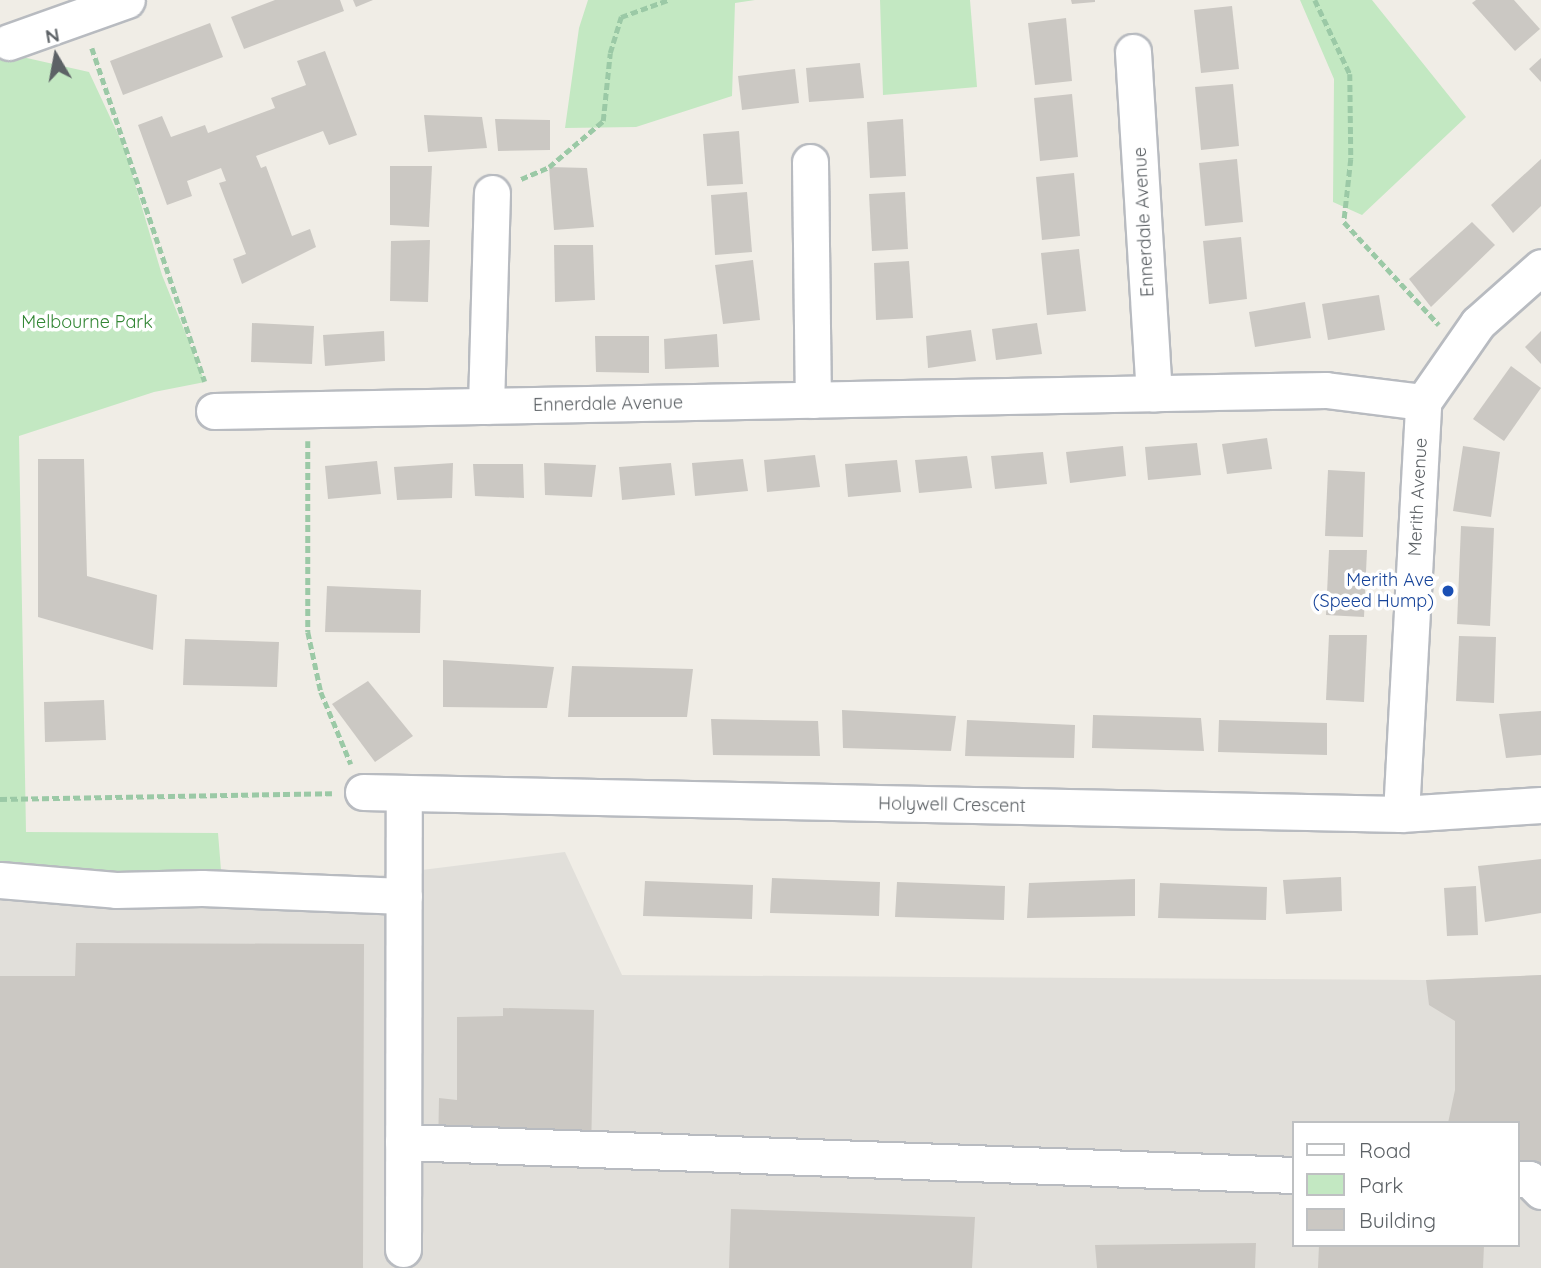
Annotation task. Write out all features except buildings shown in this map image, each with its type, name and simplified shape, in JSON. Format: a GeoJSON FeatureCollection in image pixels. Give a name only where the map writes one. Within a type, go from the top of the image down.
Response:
{"type":"FeatureCollection","features":[{"type":"Feature","properties":{"kind":"street"},"geometry":{"type":"LineString","coordinates":[[9,41],[127,0]]}},
{"type":"Feature","properties":{"kind":"street","name":"Ennerdale Avenue"},"geometry":{"type":"LineString","coordinates":[[1133,52],[1154,393]]}},
{"type":"Feature","properties":{"kind":"street"},"geometry":{"type":"LineString","coordinates":[[810,162],[813,400]]}},
{"type":"Feature","properties":{"kind":"street"},"geometry":{"type":"LineString","coordinates":[[486,406],[492,193]]}},
{"type":"Feature","properties":{"kind":"street"},"geometry":{"type":"LineString","coordinates":[[1423,402],[1478,323],[1541,267]]}},
{"type":"Feature","properties":{"kind":"street","name":"Ennerdale Avenue"},"geometry":{"type":"LineString","coordinates":[[214,411],[1326,390],[1423,402]]}},
{"type":"Feature","properties":{"kind":"street","name":"Merith Avenue"},"geometry":{"type":"LineString","coordinates":[[1401,814],[1423,402]]}},
{"type":"Feature","properties":{"kind":"street","name":"Holywell Crescent"},"geometry":{"type":"LineString","coordinates":[[363,793],[1401,814],[1541,805]]}},
{"type":"Feature","properties":{"kind":"street"},"geometry":{"type":"LineString","coordinates":[[403,1249],[404,794]]}},
{"type":"Feature","properties":{"kind":"street"},"geometry":{"type":"LineString","coordinates":[[0,880],[116,890],[202,888],[404,896]]}},
{"type":"Feature","properties":{"kind":"street"},"geometry":{"type":"LineString","coordinates":[[403,1142],[1292,1175]]}},
{"type":"Feature","properties":{"kind":"street"},"geometry":{"type":"LineString","coordinates":[[1520,1179],[1529,1179],[1541,1191]]}},
{"type":"Feature","properties":{"kind":"path"},"geometry":{"type":"LineString","coordinates":[[492,193],[549,167],[603,121],[610,53],[621,17],[668,0]]}},
{"type":"Feature","properties":{"kind":"path"},"geometry":{"type":"LineString","coordinates":[[1315,0],[1350,74],[1351,159],[1345,222],[1461,349]]}},
{"type":"Feature","properties":{"kind":"path"},"geometry":{"type":"LineString","coordinates":[[82,17],[214,411]]}},
{"type":"Feature","properties":{"kind":"path"},"geometry":{"type":"LineString","coordinates":[[0,799],[363,793],[321,692],[308,632],[308,410]]}},
{"type":"Feature","properties":{"kind":"shaded area"},"geometry":{"type":"Polygon","coordinates":[[[565,852],[622,975],[1426,980],[1541,975],[1541,1268],[0,1268],[0,900],[223,895],[565,852]]]}},
{"type":"Feature","properties":{"kind":"green space"},"geometry":{"type":"Polygon","coordinates":[[[588,0],[755,0],[735,3],[732,96],[636,127],[565,128],[579,28],[588,0]]]}},
{"type":"Feature","properties":{"kind":"green space"},"geometry":{"type":"Polygon","coordinates":[[[880,0],[970,0],[977,87],[883,95],[880,0]]]}},
{"type":"Feature","properties":{"kind":"green space"},"geometry":{"type":"Polygon","coordinates":[[[1300,0],[1372,0],[1466,117],[1362,215],[1333,202],[1334,79],[1300,0]]]}},
{"type":"Feature","properties":{"kind":"green space","name":"Melbourne Park"},"geometry":{"type":"Polygon","coordinates":[[[0,52],[89,72],[124,147],[162,275],[205,382],[154,392],[19,436],[26,832],[218,833],[223,895],[0,900],[0,52]]]}},
{"type":"Feature","properties":{"kind":"place","name":"Merith Ave (Speed Hump)"},"geometry":{"type":"Point","coordinates":[1448,591]}}]}
